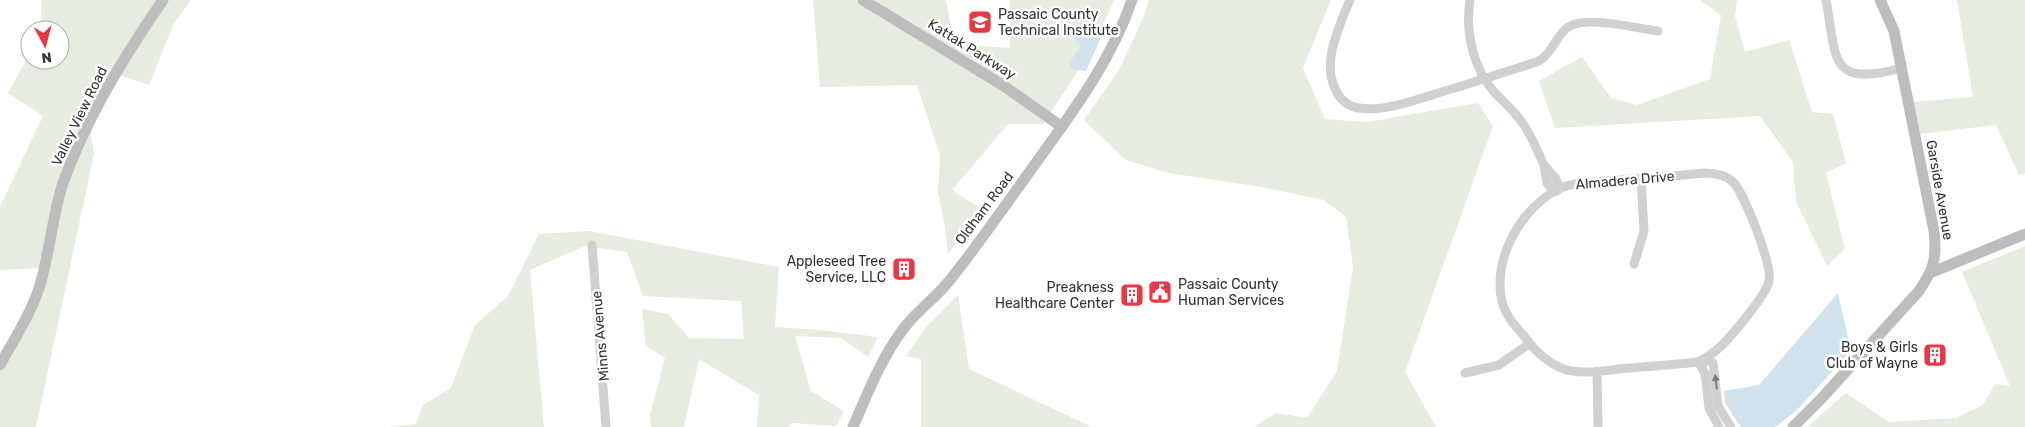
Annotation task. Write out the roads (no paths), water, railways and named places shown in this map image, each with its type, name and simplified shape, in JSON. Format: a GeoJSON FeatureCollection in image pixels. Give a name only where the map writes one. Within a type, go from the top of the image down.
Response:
{"type":"FeatureCollection","features":[{"type":"Feature","properties":{"kind":"street","name":"Valley View Road"},"geometry":{"type":"LineString","coordinates":[[0,365],[28,315],[37,294],[64,183],[81,141],[122,63],[163,0]]}},
{"type":"Feature","properties":{"kind":"street","name":"Kattak Parkway"},"geometry":{"type":"LineString","coordinates":[[863,0],[1004,86],[1062,127]]}},
{"type":"Feature","properties":{"kind":"street","name":"Oldham Road"},"geometry":{"type":"LineString","coordinates":[[852,427],[899,334],[950,280],[1062,127],[1105,61],[1132,0]]}},
{"type":"Feature","properties":{"kind":"street"},"geometry":{"type":"LineString","coordinates":[[1350,0],[1331,57],[1333,83],[1336,92],[1348,105],[1359,108],[1389,107],[1542,60],[1560,34],[1574,24],[1588,22],[1658,30]]}},
{"type":"Feature","properties":{"kind":"street"},"geometry":{"type":"LineString","coordinates":[[1470,0],[1468,15],[1469,35],[1474,57],[1485,79],[1523,124],[1544,165],[1556,179],[1559,187],[1557,191]]}},
{"type":"Feature","properties":{"kind":"street"},"geometry":{"type":"LineString","coordinates":[[1826,0],[1837,60],[1846,71],[1865,74],[1902,68]]}},
{"type":"Feature","properties":{"kind":"street","name":"Garside Avenue"},"geometry":{"type":"LineString","coordinates":[[1793,427],[1821,399],[1918,292],[1930,273],[1934,261],[1936,249],[1934,231],[1902,68],[1894,31],[1880,0]]}},
{"type":"Feature","properties":{"kind":"street","name":"Almadera Drive"},"geometry":{"type":"LineString","coordinates":[[1712,173],[1732,181],[1742,196],[1768,261],[1770,281],[1765,292],[1721,347],[1706,358],[1686,364],[1597,371],[1576,371],[1561,368],[1545,359],[1529,344],[1512,321],[1504,306],[1500,281],[1518,226],[1537,203],[1557,191],[1578,184],[1641,178],[1712,173]]}},
{"type":"Feature","properties":{"kind":"street"},"geometry":{"type":"LineString","coordinates":[[1634,264],[1644,231],[1641,178]]}},
{"type":"Feature","properties":{"kind":"street"},"geometry":{"type":"LineString","coordinates":[[1930,273],[2025,234]]}},
{"type":"Feature","properties":{"kind":"street","name":"Minns Avenue"},"geometry":{"type":"LineString","coordinates":[[592,245],[606,427]]}},
{"type":"Feature","properties":{"kind":"street"},"geometry":{"type":"LineString","coordinates":[[1466,373],[1500,365],[1529,344]]}},
{"type":"Feature","properties":{"kind":"street"},"geometry":{"type":"LineString","coordinates":[[1719,427],[1709,408],[1705,372],[1701,366],[1706,358],[1713,363],[1718,406],[1731,427]]}},
{"type":"Feature","properties":{"kind":"street"},"geometry":{"type":"LineString","coordinates":[[1597,371],[1598,427]]}},
{"type":"Feature","properties":{"kind":"water"},"geometry":{"type":"Polygon","coordinates":[[[1085,20],[1096,24],[1103,33],[1086,71],[1073,69],[1070,65],[1081,47],[1073,38],[1072,31],[1076,25],[1085,20]]]}},
{"type":"Feature","properties":{"kind":"water"},"geometry":{"type":"Polygon","coordinates":[[[1838,293],[1851,351],[1795,412],[1775,427],[1741,427],[1725,403],[1724,391],[1759,385],[1838,293]]]}},
{"type":"Feature","properties":{"kind":"place","name":"Passaic County Technical Institute"},"geometry":{"type":"Point","coordinates":[980,22]}},
{"type":"Feature","properties":{"kind":"place","name":"Appleseed Tree Service, LLC"},"geometry":{"type":"Point","coordinates":[904,269]}},
{"type":"Feature","properties":{"kind":"place","name":"Passaic County Human Services"},"geometry":{"type":"Point","coordinates":[1160,292]}},
{"type":"Feature","properties":{"kind":"place","name":"Preakness Healthcare Center"},"geometry":{"type":"Point","coordinates":[1132,295]}},
{"type":"Feature","properties":{"kind":"place","name":"Boys & Girls Club of Wayne"},"geometry":{"type":"Point","coordinates":[1935,355]}}]}
